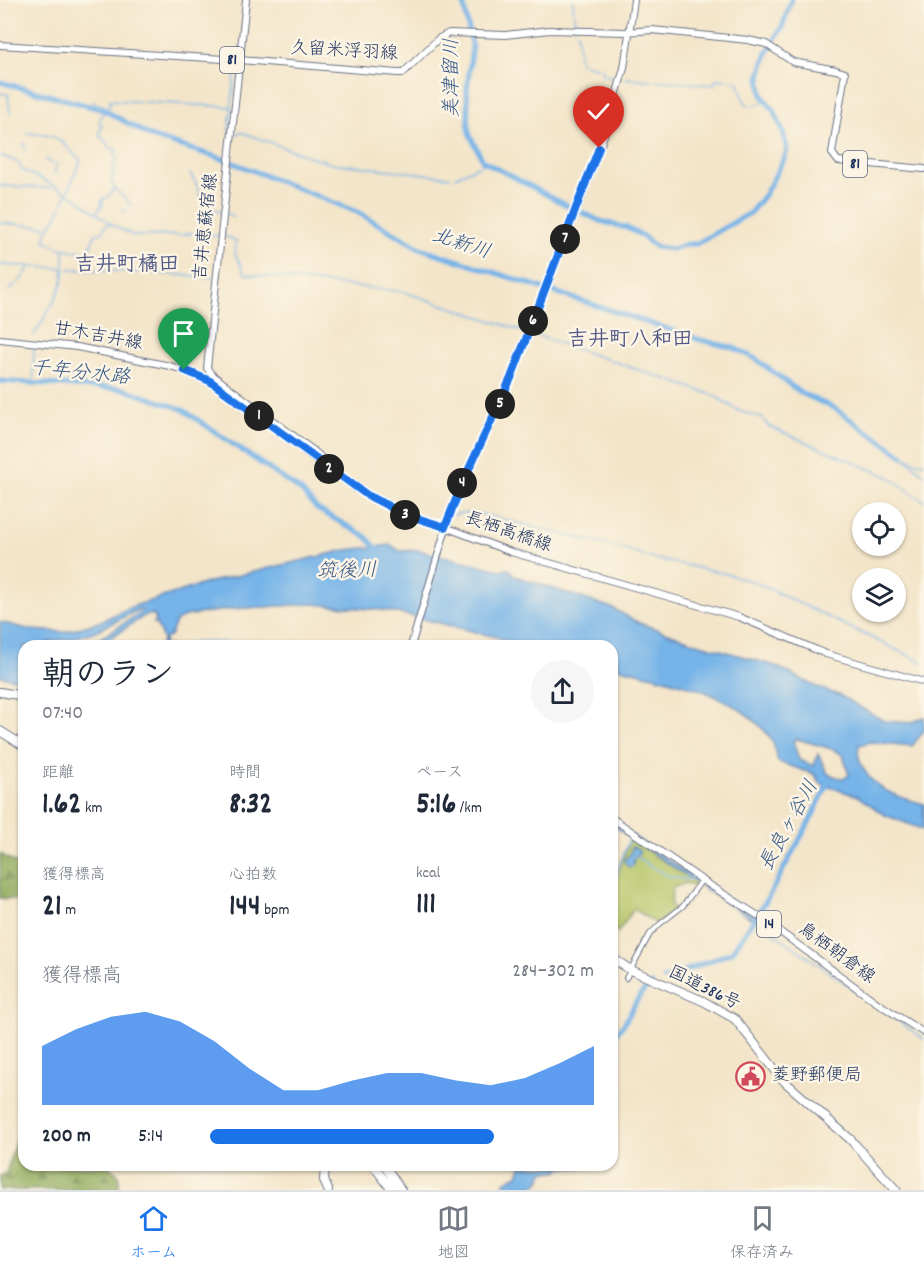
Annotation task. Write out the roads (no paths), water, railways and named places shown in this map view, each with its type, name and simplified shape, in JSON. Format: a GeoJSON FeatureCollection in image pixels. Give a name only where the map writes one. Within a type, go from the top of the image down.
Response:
{"type":"FeatureCollection","features":[{"type":"Feature","properties":{"kind":"highway"},"geometry":{"type":"LineString","coordinates":[[0,692],[18,695]]}},
{"type":"Feature","properties":{"kind":"highway"},"geometry":{"type":"LineString","coordinates":[[0,725],[18,736]]}},
{"type":"Feature","properties":{"kind":"highway"},"geometry":{"type":"LineString","coordinates":[[0,731],[18,742]]}},
{"type":"Feature","properties":{"kind":"highway","name":"国道386号"},"geometry":{"type":"LineString","coordinates":[[618,962],[631,970],[703,1001],[735,1019],[784,1082],[850,1138],[896,1190]]}},
{"type":"Feature","properties":{"kind":"highway"},"geometry":{"type":"LineString","coordinates":[[325,1171],[324,1180],[328,1190]]}},
{"type":"Feature","properties":{"kind":"highway"},"geometry":{"type":"LineString","coordinates":[[378,1171],[394,1190]]}},
{"type":"Feature","properties":{"kind":"highway"},"geometry":{"type":"LineString","coordinates":[[382,1171],[394,1190]]}},
{"type":"Feature","properties":{"kind":"highway"},"geometry":{"type":"LineString","coordinates":[[389,1171],[402,1190]]}},
{"type":"Feature","properties":{"kind":"main road","name":"吉井恵蘇宿線"},"geometry":{"type":"LineString","coordinates":[[246,0],[208,371],[315,452],[338,474],[367,495],[404,514],[445,529]]}},
{"type":"Feature","properties":{"kind":"main road","name":"長栖高橋線"},"geometry":{"type":"LineString","coordinates":[[634,0],[621,79],[607,127],[546,289],[498,408],[462,484],[445,529],[511,552],[740,617],[826,654],[924,682]]}},
{"type":"Feature","properties":{"kind":"main road","name":"久留米浮羽線"},"geometry":{"type":"LineString","coordinates":[[0,45],[240,60],[398,73],[407,69],[438,39],[449,33],[505,35],[550,30],[629,31],[670,32],[748,40],[766,44],[792,62],[836,70],[845,74],[832,153],[838,161],[869,166],[924,169]]}},
{"type":"Feature","properties":{"kind":"main road","name":"甘木吉井線"},"geometry":{"type":"LineString","coordinates":[[0,339],[77,346],[170,366],[196,374],[240,402],[338,474]]}},
{"type":"Feature","properties":{"kind":"main road"},"geometry":{"type":"LineString","coordinates":[[413,640],[445,529]]}},
{"type":"Feature","properties":{"kind":"main road","name":"鳥栖朝倉線"},"geometry":{"type":"LineString","coordinates":[[618,822],[702,881],[760,917],[876,1002],[924,1033]]}},
{"type":"Feature","properties":{"kind":"street"},"geometry":{"type":"LineString","coordinates":[[626,978],[650,934],[683,906],[702,881]]}},
{"type":"Feature","properties":{"kind":"water","name":"筑後川"},"geometry":{"type":"Polygon","coordinates":[[[391,545],[400,551],[418,550],[500,570],[509,569],[515,576],[612,608],[639,623],[775,666],[819,688],[841,696],[884,721],[911,723],[924,717],[924,731],[912,746],[871,742],[859,745],[858,752],[863,768],[874,782],[898,796],[924,804],[924,830],[885,815],[857,796],[821,784],[814,774],[778,762],[771,739],[757,723],[720,698],[677,682],[618,667],[618,640],[505,640],[382,610],[312,604],[231,609],[185,616],[176,622],[170,636],[163,640],[154,623],[156,618],[152,614],[144,616],[107,640],[97,640],[137,615],[142,611],[140,609],[96,631],[70,639],[18,640],[18,680],[0,676],[0,622],[31,630],[65,632],[99,622],[131,607],[210,582],[346,550],[391,545]],[[797,739],[793,741],[799,760],[814,766],[818,754],[828,774],[843,779],[849,775],[843,755],[832,749],[797,739]]]}},
{"type":"Feature","properties":{"kind":"water"},"geometry":{"type":"Polygon","coordinates":[[[618,825],[699,881],[697,883],[618,829],[618,825]]]}},
{"type":"Feature","properties":{"kind":"water"},"geometry":{"type":"Polygon","coordinates":[[[632,847],[640,852],[634,858],[633,866],[628,867],[624,860],[630,855],[632,847]]]}},
{"type":"Feature","properties":{"kind":"water"},"geometry":{"type":"Polygon","coordinates":[[[703,884],[758,918],[755,921],[701,886],[703,884]]]}},
{"type":"Feature","properties":{"kind":"water"},"geometry":{"type":"Polygon","coordinates":[[[519,1171],[558,1171],[542,1172],[538,1182],[528,1188],[501,1190],[506,1181],[518,1175],[519,1171]]]}},
{"type":"Feature","properties":{"kind":"waterway","name":"美津留川"},"geometry":{"type":"LineString","coordinates":[[463,0],[472,47],[467,89],[469,133],[483,161],[600,221],[627,228],[641,235],[656,247],[672,249],[687,244],[696,244],[750,213],[765,194],[784,159],[787,150],[783,131],[774,111],[762,95],[760,75],[767,53],[783,25],[791,0]]}},
{"type":"Feature","properties":{"kind":"waterway"},"geometry":{"type":"LineString","coordinates":[[573,0],[575,28]]}},
{"type":"Feature","properties":{"kind":"waterway"},"geometry":{"type":"LineString","coordinates":[[577,32],[580,63],[603,69],[602,75],[620,77]]}},
{"type":"Feature","properties":{"kind":"waterway"},"geometry":{"type":"LineString","coordinates":[[229,131],[236,64]]}},
{"type":"Feature","properties":{"kind":"waterway"},"geometry":{"type":"LineString","coordinates":[[625,78],[714,85],[716,79],[738,81],[747,105],[754,106],[765,102]]}},
{"type":"Feature","properties":{"kind":"waterway","name":"北新川"},"geometry":{"type":"LineString","coordinates":[[0,82],[104,110],[152,137],[226,160],[357,212],[420,248],[701,340],[734,348],[756,359],[801,393],[834,408],[903,456]]}},
{"type":"Feature","properties":{"kind":"waterway"},"geometry":{"type":"LineString","coordinates":[[0,93],[8,94],[10,113]]}},
{"type":"Feature","properties":{"kind":"waterway"},"geometry":{"type":"LineString","coordinates":[[93,102],[109,108],[110,100],[231,107]]}},
{"type":"Feature","properties":{"kind":"waterway"},"geometry":{"type":"LineString","coordinates":[[100,120],[104,110]]}},
{"type":"Feature","properties":{"kind":"waterway"},"geometry":{"type":"LineString","coordinates":[[97,212],[104,198],[106,199],[115,188],[111,180],[118,157],[115,154],[116,149],[112,149],[99,135],[102,125],[99,122]]}},
{"type":"Feature","properties":{"kind":"waterway"},"geometry":{"type":"LineString","coordinates":[[236,134],[241,132],[319,160],[324,159],[323,162],[450,177]]}},
{"type":"Feature","properties":{"kind":"waterway"},"geometry":{"type":"LineString","coordinates":[[27,133],[56,138],[81,160],[58,214],[46,233],[45,240],[59,248],[88,253],[95,235],[110,224]]}},
{"type":"Feature","properties":{"kind":"waterway"},"geometry":{"type":"LineString","coordinates":[[24,143],[25,149]]}},
{"type":"Feature","properties":{"kind":"waterway"},"geometry":{"type":"LineString","coordinates":[[0,155],[19,163],[22,170],[78,199],[111,224],[134,236],[192,233],[220,236]]}},
{"type":"Feature","properties":{"kind":"waterway"},"geometry":{"type":"LineString","coordinates":[[45,160],[53,164]]}},
{"type":"Feature","properties":{"kind":"waterway"},"geometry":{"type":"LineString","coordinates":[[455,177],[485,163]]}},
{"type":"Feature","properties":{"kind":"waterway"},"geometry":{"type":"LineString","coordinates":[[54,173],[56,167]]}},
{"type":"Feature","properties":{"kind":"waterway"},"geometry":{"type":"LineString","coordinates":[[190,174],[197,185],[203,205],[221,212]]}},
{"type":"Feature","properties":{"kind":"waterway"},"geometry":{"type":"LineString","coordinates":[[0,186],[51,188]]}},
{"type":"Feature","properties":{"kind":"waterway"},"geometry":{"type":"LineString","coordinates":[[115,189],[130,203],[130,206]]}},
{"type":"Feature","properties":{"kind":"waterway"},"geometry":{"type":"LineString","coordinates":[[123,212],[127,209]]}},
{"type":"Feature","properties":{"kind":"waterway"},"geometry":{"type":"LineString","coordinates":[[226,213],[234,217]]}},
{"type":"Feature","properties":{"kind":"waterway"},"geometry":{"type":"LineString","coordinates":[[0,223],[49,227]]}},
{"type":"Feature","properties":{"kind":"waterway"},"geometry":{"type":"LineString","coordinates":[[225,236],[236,241],[235,253],[245,274],[404,292],[526,332]]}},
{"type":"Feature","properties":{"kind":"waterway"},"geometry":{"type":"LineString","coordinates":[[64,250],[64,265]]}},
{"type":"Feature","properties":{"kind":"waterway"},"geometry":{"type":"LineString","coordinates":[[0,265],[30,266],[21,280],[9,290]]}},
{"type":"Feature","properties":{"kind":"waterway"},"geometry":{"type":"LineString","coordinates":[[32,267],[65,268]]}},
{"type":"Feature","properties":{"kind":"waterway"},"geometry":{"type":"LineString","coordinates":[[34,335],[58,294],[64,269]]}},
{"type":"Feature","properties":{"kind":"waterway"},"geometry":{"type":"LineString","coordinates":[[69,269],[142,272]]}},
{"type":"Feature","properties":{"kind":"waterway"},"geometry":{"type":"LineString","coordinates":[[144,272],[214,278]]}},
{"type":"Feature","properties":{"kind":"waterway"},"geometry":{"type":"LineString","coordinates":[[532,334],[713,395],[739,411],[762,418],[768,426],[889,477],[924,501]]}},
{"type":"Feature","properties":{"kind":"waterway"},"geometry":{"type":"LineString","coordinates":[[33,383],[34,344]]}},
{"type":"Feature","properties":{"kind":"waterway","name":"千年分水路"},"geometry":{"type":"LineString","coordinates":[[0,381],[123,389],[182,409],[301,491],[317,509],[365,536],[380,551]]}},
{"type":"Feature","properties":{"kind":"waterway"},"geometry":{"type":"LineString","coordinates":[[903,456],[924,474]]}},
{"type":"Feature","properties":{"kind":"waterway"},"geometry":{"type":"LineString","coordinates":[[907,458],[924,463]]}},
{"type":"Feature","properties":{"kind":"waterway"},"geometry":{"type":"LineString","coordinates":[[454,515],[477,513],[755,582],[924,663]]}},
{"type":"Feature","properties":{"kind":"waterway","name":"長良ヶ谷川"},"geometry":{"type":"LineString","coordinates":[[664,979],[732,952],[766,901],[829,781]]}},
{"type":"Feature","properties":{"kind":"waterway"},"geometry":{"type":"LineString","coordinates":[[618,872],[630,838]]}},
{"type":"Feature","properties":{"kind":"waterway"},"geometry":{"type":"LineString","coordinates":[[638,858],[670,876],[691,879]]}},
{"type":"Feature","properties":{"kind":"waterway"},"geometry":{"type":"LineString","coordinates":[[757,921],[924,1039]]}},
{"type":"Feature","properties":{"kind":"waterway"},"geometry":{"type":"LineString","coordinates":[[618,1031],[640,995],[652,984]]}},
{"type":"Feature","properties":{"kind":"place","name":"菱野郵便局"},"geometry":{"type":"Point","coordinates":[751,1076]}},
{"type":"Feature","properties":{"kind":"district","name":"吉井町橘田"},"geometry":{"type":"Point","coordinates":[127,266]}},
{"type":"Feature","properties":{"kind":"district","name":"吉井町八和田"},"geometry":{"type":"Point","coordinates":[630,341]}}]}
